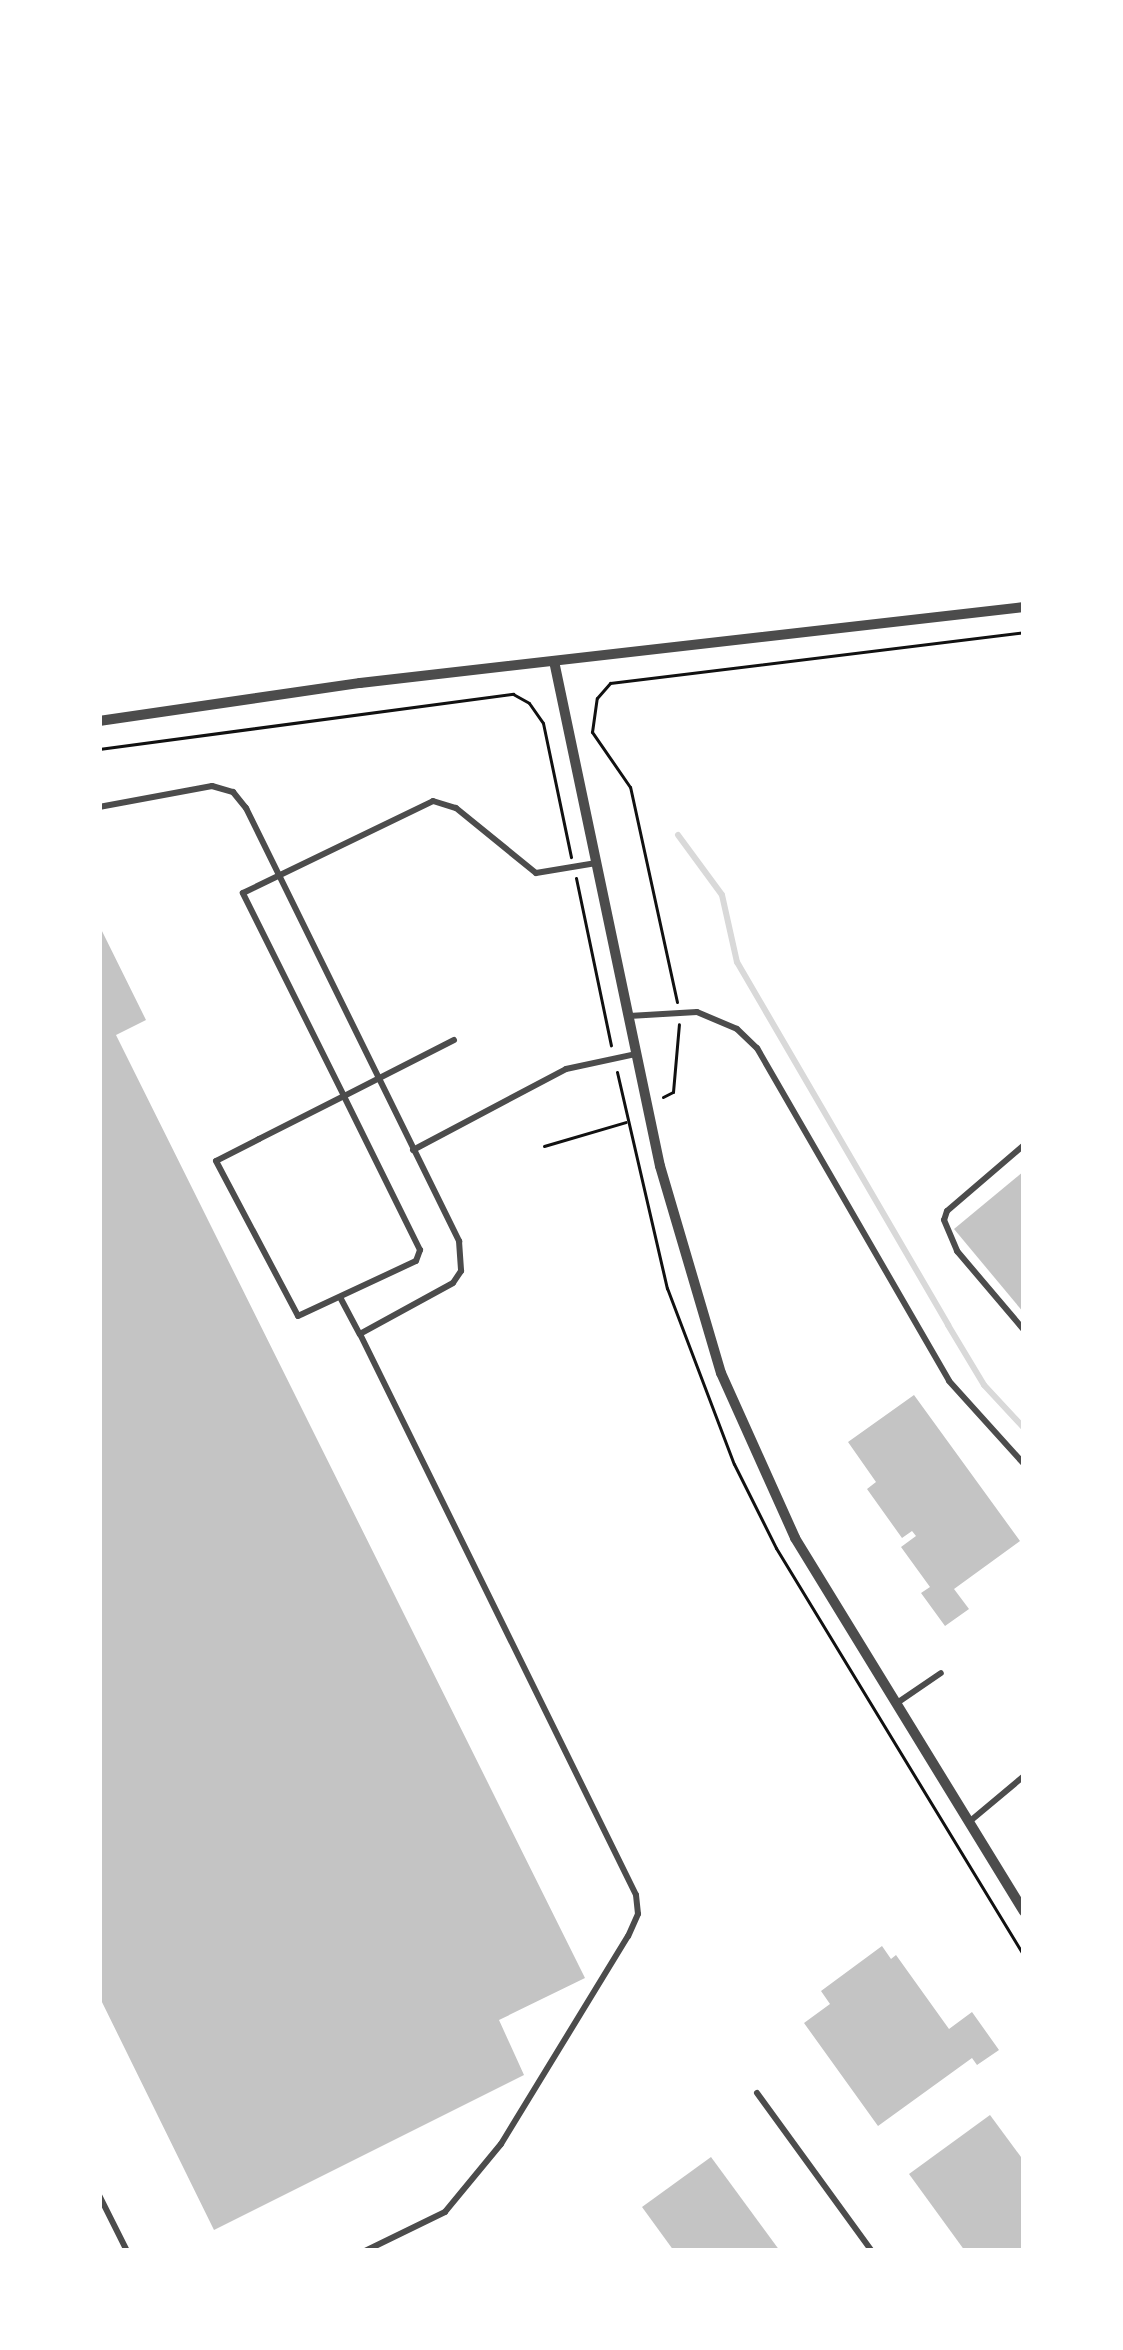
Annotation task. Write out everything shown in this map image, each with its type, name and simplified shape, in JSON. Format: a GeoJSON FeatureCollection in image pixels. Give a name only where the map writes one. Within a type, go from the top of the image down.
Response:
{"type":"FeatureCollection","features":[{"type":"Feature","properties":{"kind":"street"},"geometry":{"type":"LineString","coordinates":[[99,721],[554,661],[1024,607]]}},
{"type":"Feature","properties":{"kind":"street"},"geometry":{"type":"LineString","coordinates":[[554,661],[674,1224],[735,1411],[795,1538],[1024,1911]]}},
{"type":"Feature","properties":{"kind":"lane"},"geometry":{"type":"LineString","coordinates":[[99,807],[212,786],[233,792],[279,875],[459,1241],[461,1271],[439,1294],[360,1334]]}},
{"type":"Feature","properties":{"kind":"lane"},"geometry":{"type":"LineString","coordinates":[[454,1040],[378,1079],[344,1096],[217,1161],[291,1311],[307,1316],[416,1261],[420,1250],[344,1096],[243,893],[433,801],[456,808],[536,873],[596,862]]}},
{"type":"Feature","properties":{"kind":"lane"},"geometry":{"type":"LineString","coordinates":[[629,1016],[697,1012],[737,1029],[757,1048],[949,1381],[1024,1464]]}},
{"type":"Feature","properties":{"kind":"lane"},"geometry":{"type":"LineString","coordinates":[[412,1150],[566,1069],[637,1054]]}},
{"type":"Feature","properties":{"kind":"lane"},"geometry":{"type":"LineString","coordinates":[[1024,1144],[947,1211],[944,1220],[957,1252],[1024,1330]]}},
{"type":"Feature","properties":{"kind":"lane"},"geometry":{"type":"LineString","coordinates":[[340,1299],[636,1895],[638,1914],[502,2144],[445,2212],[365,2251]]}},
{"type":"Feature","properties":{"kind":"lane"},"geometry":{"type":"LineString","coordinates":[[894,1706],[941,1673]]}},
{"type":"Feature","properties":{"kind":"lane"},"geometry":{"type":"LineString","coordinates":[[969,1822],[1024,1776]]}},
{"type":"Feature","properties":{"kind":"lane"},"geometry":{"type":"LineString","coordinates":[[757,2093],[872,2251]]}},
{"type":"Feature","properties":{"kind":"lane"},"geometry":{"type":"LineString","coordinates":[[99,2195],[127,2251]]}},
{"type":"Feature","properties":{"kind":"path"},"geometry":{"type":"LineString","coordinates":[[676,1000],[631,787],[592,732],[597,698],[610,683],[1024,632]]}},
{"type":"Feature","properties":{"kind":"path"},"geometry":{"type":"LineString","coordinates":[[99,749],[490,694],[513,694],[529,703],[543,723]]}},
{"type":"Feature","properties":{"kind":"path"},"geometry":{"type":"LineString","coordinates":[[669,1096],[679,1018]]}},
{"type":"Feature","properties":{"kind":"path"},"geometry":{"type":"LineString","coordinates":[[544,1146],[628,1122]]}},
{"type":"Feature","properties":{"kind":"building"},"geometry":{"type":"Polygon","coordinates":[[[99,925],[146,1020],[116,1035],[585,1978],[499,2020],[524,2075],[214,2230],[99,1996],[99,925]]]}},
{"type":"Feature","properties":{"kind":"building"},"geometry":{"type":"Polygon","coordinates":[[[1024,1171],[1024,1313],[954,1229],[1024,1171]]]}},
{"type":"Feature","properties":{"kind":"building"},"geometry":{"type":"Polygon","coordinates":[[[914,1395],[1020,1541],[954,1589],[969,1609],[945,1626],[921,1593],[930,1587],[901,1547],[916,1536],[912,1531],[902,1538],[867,1489],[876,1482],[848,1442],[914,1395]]]}},
{"type":"Feature","properties":{"kind":"building"},"geometry":{"type":"Polygon","coordinates":[[[882,1946],[891,1959],[896,1955],[949,2029],[972,2012],[999,2050],[977,2065],[972,2058],[878,2126],[804,2023],[830,2004],[821,1991],[882,1946]]]}},
{"type":"Feature","properties":{"kind":"building"},"geometry":{"type":"Polygon","coordinates":[[[990,2115],[1024,2161],[1024,2251],[965,2251],[909,2174],[990,2115]]]}},
{"type":"Feature","properties":{"kind":"building"},"geometry":{"type":"Polygon","coordinates":[[[711,2157],[780,2251],[674,2251],[642,2207],[711,2157]]]}},
{"type":"Feature","properties":{"kind":"waterway"},"geometry":{"type":"LineString","coordinates":[[678,835],[722,895],[737,962],[948,1325],[984,1385],[1024,1428]]}}]}
